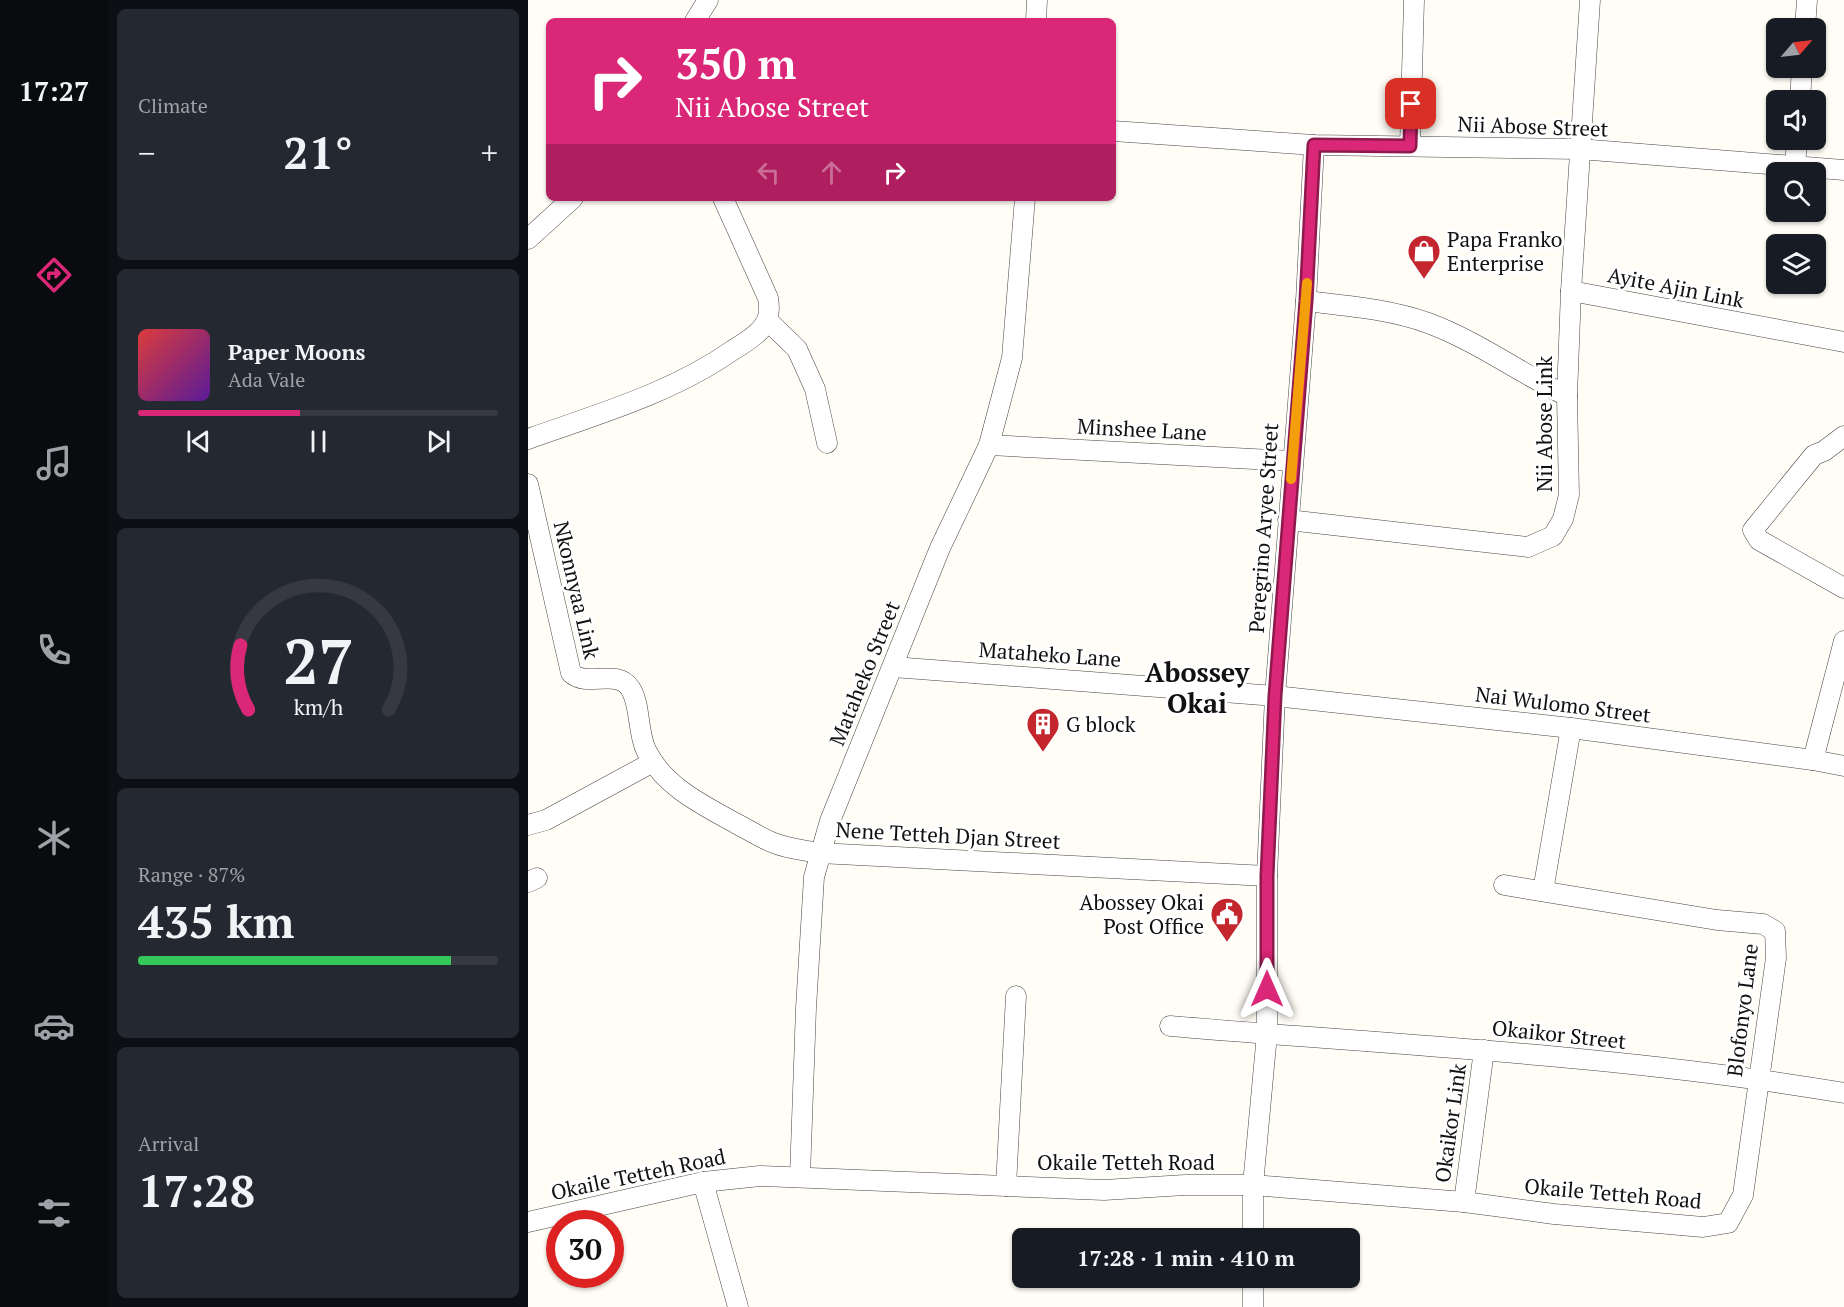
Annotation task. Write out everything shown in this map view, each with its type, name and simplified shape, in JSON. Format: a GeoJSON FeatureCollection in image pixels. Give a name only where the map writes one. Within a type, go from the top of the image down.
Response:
{"type":"FeatureCollection","features":[{"type":"Feature","properties":{"kind":"street"},"geometry":{"type":"LineString","coordinates":[[697,18],[708,0]]}},
{"type":"Feature","properties":{"kind":"street"},"geometry":{"type":"LineString","coordinates":[[1036,18],[1037,0]]}},
{"type":"Feature","properties":{"kind":"street"},"geometry":{"type":"LineString","coordinates":[[1410,146],[1413,0]]}},
{"type":"Feature","properties":{"kind":"street","name":"Nii Abose Link"},"geometry":{"type":"LineString","coordinates":[[1288,520],[1528,547],[1553,536],[1563,519],[1569,495],[1567,396],[1571,291],[1590,0]]}},
{"type":"Feature","properties":{"kind":"street"},"geometry":{"type":"LineString","coordinates":[[1806,18],[1807,0]]}},
{"type":"Feature","properties":{"kind":"street","name":"Nii Abose Street"},"geometry":{"type":"LineString","coordinates":[[1116,131],[1314,145],[1579,149],[1766,164]]}},
{"type":"Feature","properties":{"kind":"street","name":"Peregrino Aryee Street"},"geometry":{"type":"LineString","coordinates":[[1253,1228],[1253,1185],[1267,1034],[1267,876],[1275,696],[1306,301],[1314,145]]}},
{"type":"Feature","properties":{"kind":"street","name":"Nii Abose Street"},"geometry":{"type":"LineString","coordinates":[[1826,169],[1844,170]]}},
{"type":"Feature","properties":{"kind":"street"},"geometry":{"type":"LineString","coordinates":[[528,239],[570,201]]}},
{"type":"Feature","properties":{"kind":"street"},"geometry":{"type":"LineString","coordinates":[[528,439],[675,385],[726,356],[762,329],[770,309],[768,298],[724,201]]}},
{"type":"Feature","properties":{"kind":"street","name":"Mataheko Street"},"geometry":{"type":"LineString","coordinates":[[800,1176],[811,902],[819,853],[940,548],[988,445],[1012,358],[1025,201]]}},
{"type":"Feature","properties":{"kind":"street","name":"Ayite Ajin Link"},"geometry":{"type":"LineString","coordinates":[[1571,291],[1844,342]]}},
{"type":"Feature","properties":{"kind":"street"},"geometry":{"type":"LineString","coordinates":[[1306,301],[1375,309],[1428,323],[1484,349],[1532,379],[1567,396]]}},
{"type":"Feature","properties":{"kind":"street"},"geometry":{"type":"LineString","coordinates":[[767,320],[797,349],[815,389],[827,443]]}},
{"type":"Feature","properties":{"kind":"street"},"geometry":{"type":"LineString","coordinates":[[1844,436],[1824,451],[1814,455],[1753,530],[1759,540],[1844,588]]}},
{"type":"Feature","properties":{"kind":"street","name":"Minshee Lane"},"geometry":{"type":"LineString","coordinates":[[988,445],[1292,461]]}},
{"type":"Feature","properties":{"kind":"street","name":"Nkonnyaa Link"},"geometry":{"type":"LineString","coordinates":[[528,484],[569,669],[580,680],[620,679],[630,687],[644,746],[653,762]]}},
{"type":"Feature","properties":{"kind":"street"},"geometry":{"type":"LineString","coordinates":[[1813,760],[1844,641]]}},
{"type":"Feature","properties":{"kind":"street","name":"Mataheko Lane"},"geometry":{"type":"LineString","coordinates":[[893,667],[1275,696]]}},
{"type":"Feature","properties":{"kind":"street","name":"Nai Wulomo Street"},"geometry":{"type":"LineString","coordinates":[[1275,696],[1571,728],[1844,766]]}},
{"type":"Feature","properties":{"kind":"street"},"geometry":{"type":"LineString","coordinates":[[1543,891],[1571,728]]}},
{"type":"Feature","properties":{"kind":"street"},"geometry":{"type":"LineString","coordinates":[[528,825],[546,820],[653,762]]}},
{"type":"Feature","properties":{"kind":"street","name":"Nene Tetteh Djan Street"},"geometry":{"type":"LineString","coordinates":[[653,762],[686,794],[727,818],[775,844],[819,853],[1267,876]]}},
{"type":"Feature","properties":{"kind":"street","name":"Blofonyo Lane"},"geometry":{"type":"LineString","coordinates":[[1504,885],[1717,921],[1763,924],[1775,931],[1776,958],[1743,1195],[1728,1223]]}},
{"type":"Feature","properties":{"kind":"street"},"geometry":{"type":"LineString","coordinates":[[1006,1186],[1017,996]]}},
{"type":"Feature","properties":{"kind":"street","name":"Okaikor Street"},"geometry":{"type":"LineString","coordinates":[[1170,1026],[1484,1050],[1758,1078],[1844,1093]]}},
{"type":"Feature","properties":{"kind":"street","name":"Okaikor Link"},"geometry":{"type":"LineString","coordinates":[[1464,1202],[1484,1050]]}},
{"type":"Feature","properties":{"kind":"street","name":"Okaile Tetteh Road"},"geometry":{"type":"LineString","coordinates":[[528,1222],[703,1182],[760,1176],[800,1176],[1104,1190],[1185,1185],[1253,1185],[1464,1202],[1554,1214],[1703,1227],[1728,1223]]}},
{"type":"Feature","properties":{"kind":"street"},"geometry":{"type":"LineString","coordinates":[[703,1182],[738,1307]]}},
{"type":"Feature","properties":{"kind":"street"},"geometry":{"type":"LineString","coordinates":[[1253,1288],[1253,1307]]}},
{"type":"Feature","properties":{"kind":"slow traffic"},"geometry":{"type":"LineString","coordinates":[[1291,479],[1307,283]]}},
{"type":"Feature","properties":{"kind":"place","name":"Papa Franko Enterprise"},"geometry":{"type":"Point","coordinates":[1424,280]}},
{"type":"Feature","properties":{"kind":"place","name":"G block"},"geometry":{"type":"Point","coordinates":[1043,753]}},
{"type":"Feature","properties":{"kind":"place","name":"Abossey Okai Post Office"},"geometry":{"type":"Point","coordinates":[1227,943]}},
{"type":"Feature","properties":{"kind":"district","name":"Abossey Okai"},"geometry":{"type":"Point","coordinates":[1197,688]}},
{"type":"Feature","properties":{"kind":"route"},"geometry":{"type":"LineString","coordinates":[[1267,989],[1267,876],[1275,696],[1306,301],[1314,145],[1410,146],[1411,104]]}}]}
